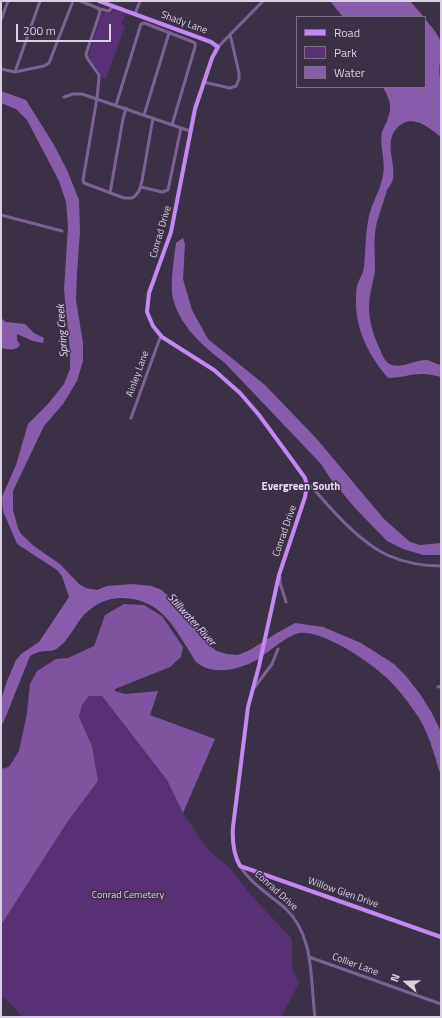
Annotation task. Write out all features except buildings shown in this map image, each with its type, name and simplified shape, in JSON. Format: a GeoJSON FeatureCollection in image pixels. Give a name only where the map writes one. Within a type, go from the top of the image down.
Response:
{"type":"FeatureCollection","features":[{"type":"Feature","properties":{"kind":"main road","name":"Shady Lane"},"geometry":{"type":"LineString","coordinates":[[99,1],[210,42],[218,47]]}},
{"type":"Feature","properties":{"kind":"main road","name":"Conrad Drive"},"geometry":{"type":"LineString","coordinates":[[218,47],[212,58],[195,109],[171,232],[147,299],[148,317],[153,326],[161,335],[214,370],[240,393],[259,415],[293,461],[305,478],[307,485],[306,497],[280,572],[259,666],[250,697],[233,827],[234,850],[240,866]]}},
{"type":"Feature","properties":{"kind":"main road","name":"Willow Glen Drive"},"geometry":{"type":"LineString","coordinates":[[240,866],[441,936]]}},
{"type":"Feature","properties":{"kind":"street"},"geometry":{"type":"LineString","coordinates":[[1,20],[8,1]]}},
{"type":"Feature","properties":{"kind":"street"},"geometry":{"type":"LineString","coordinates":[[15,72],[40,1]]}},
{"type":"Feature","properties":{"kind":"street"},"geometry":{"type":"LineString","coordinates":[[1,69],[15,72],[44,66],[49,63],[73,1]]}},
{"type":"Feature","properties":{"kind":"street"},"geometry":{"type":"LineString","coordinates":[[80,1],[109,11],[113,6]]}},
{"type":"Feature","properties":{"kind":"street"},"geometry":{"type":"LineString","coordinates":[[135,14],[140,1]]}},
{"type":"Feature","properties":{"kind":"street"},"geometry":{"type":"LineString","coordinates":[[218,47],[263,1]]}},
{"type":"Feature","properties":{"kind":"street"},"geometry":{"type":"LineString","coordinates":[[100,9],[100,16],[86,54],[87,58],[99,75],[97,98],[83,182],[124,198],[132,198],[137,194],[141,186],[153,118]]}},
{"type":"Feature","properties":{"kind":"street"},"geometry":{"type":"LineString","coordinates":[[116,105],[140,24],[144,23],[195,44],[172,125]]}},
{"type":"Feature","properties":{"kind":"street"},"geometry":{"type":"LineString","coordinates":[[144,115],[169,33]]}},
{"type":"Feature","properties":{"kind":"street"},"geometry":{"type":"LineString","coordinates":[[204,82],[230,88],[236,86],[238,83],[239,73],[230,34]]}},
{"type":"Feature","properties":{"kind":"street"},"geometry":{"type":"LineString","coordinates":[[64,97],[73,94],[82,94],[97,98],[190,131]]}},
{"type":"Feature","properties":{"kind":"street"},"geometry":{"type":"LineString","coordinates":[[110,193],[126,108]]}},
{"type":"Feature","properties":{"kind":"street"},"geometry":{"type":"LineString","coordinates":[[141,186],[162,192],[168,190],[181,128]]}},
{"type":"Feature","properties":{"kind":"street"},"geometry":{"type":"LineString","coordinates":[[1,215],[62,231]]}},
{"type":"Feature","properties":{"kind":"street","name":"Ainley Lane"},"geometry":{"type":"LineString","coordinates":[[130,418],[161,335]]}},
{"type":"Feature","properties":{"kind":"street"},"geometry":{"type":"LineString","coordinates":[[307,485],[311,486],[349,526],[382,552],[403,560],[425,565],[441,566]]}},
{"type":"Feature","properties":{"kind":"street"},"geometry":{"type":"LineString","coordinates":[[280,572],[280,583],[286,602]]}},
{"type":"Feature","properties":{"kind":"street"},"geometry":{"type":"LineString","coordinates":[[250,697],[258,682],[272,664],[278,649]]}},
{"type":"Feature","properties":{"kind":"street","name":"Conrad Drive"},"geometry":{"type":"LineString","coordinates":[[240,866],[251,881],[285,908],[296,920],[305,937],[309,957],[315,1017]]}},
{"type":"Feature","properties":{"kind":"street","name":"Collier Lane"},"geometry":{"type":"LineString","coordinates":[[309,957],[441,1004]]}},
{"type":"Feature","properties":{"kind":"green space"},"geometry":{"type":"Polygon","coordinates":[[[114,9],[126,14],[121,24],[125,26],[106,79],[102,77],[88,57],[102,14],[105,12],[111,14],[114,9]]]}},
{"type":"Feature","properties":{"kind":"green space","name":"Conrad Cemetery"},"geometry":{"type":"Polygon","coordinates":[[[89,696],[102,696],[167,780],[183,813],[208,850],[231,869],[250,894],[292,939],[292,968],[299,983],[281,1017],[22,1017],[12,1005],[1,996],[1,925],[68,821],[98,781],[92,746],[79,717],[82,705],[89,696]]]}},
{"type":"Feature","properties":{"kind":"shaded area"},"geometry":{"type":"Polygon","coordinates":[[[124,604],[144,605],[162,616],[183,647],[181,657],[170,667],[115,689],[115,691],[125,694],[158,691],[150,715],[215,739],[183,813],[167,780],[102,696],[89,696],[82,705],[79,717],[92,746],[98,781],[68,821],[1,925],[1,769],[9,767],[19,751],[27,713],[30,684],[37,671],[56,659],[68,658],[94,646],[105,615],[124,604]]]}},
{"type":"Feature","properties":{"kind":"water"},"geometry":{"type":"Polygon","coordinates":[[[330,1],[410,1],[423,16],[342,16],[330,1]]]}},
{"type":"Feature","properties":{"kind":"water"},"geometry":{"type":"Polygon","coordinates":[[[426,20],[436,33],[441,43],[439,73],[441,80],[441,137],[421,123],[409,121],[398,127],[391,139],[393,179],[387,190],[376,228],[375,270],[369,312],[376,341],[388,363],[397,366],[427,360],[441,365],[441,377],[420,374],[388,378],[375,361],[364,342],[358,321],[356,310],[356,291],[363,273],[369,216],[381,184],[384,170],[381,137],[389,116],[389,100],[383,88],[426,88],[426,20]]]}},
{"type":"Feature","properties":{"kind":"water","name":"Stillwater River"},"geometry":{"type":"Polygon","coordinates":[[[1,91],[26,100],[54,145],[67,170],[79,200],[80,232],[76,300],[83,343],[83,361],[77,381],[63,404],[44,426],[13,491],[13,510],[21,534],[34,546],[61,565],[79,584],[86,588],[97,590],[107,586],[133,584],[151,586],[160,589],[172,599],[200,629],[210,646],[217,651],[238,655],[250,650],[295,623],[323,627],[361,643],[394,664],[406,676],[420,694],[432,713],[441,732],[441,774],[425,729],[407,701],[382,673],[347,649],[321,636],[309,633],[299,633],[284,640],[261,657],[246,665],[228,670],[211,669],[203,667],[196,662],[167,618],[148,604],[135,599],[116,598],[99,603],[80,619],[67,639],[57,649],[39,652],[30,656],[1,726],[1,700],[16,660],[21,654],[39,642],[69,597],[62,576],[57,570],[17,544],[3,511],[2,497],[16,465],[28,424],[48,404],[64,384],[70,369],[70,351],[64,290],[68,226],[66,202],[59,181],[27,120],[16,109],[1,103],[1,91]]]}},
{"type":"Feature","properties":{"kind":"water"},"geometry":{"type":"Polygon","coordinates":[[[183,238],[185,244],[183,279],[192,310],[208,339],[265,385],[316,438],[384,519],[410,542],[420,545],[441,543],[441,555],[423,555],[403,549],[387,541],[355,508],[330,478],[321,464],[224,362],[207,349],[191,332],[184,323],[174,304],[172,293],[172,275],[176,243],[183,238]]]}},
{"type":"Feature","properties":{"kind":"water"},"geometry":{"type":"Polygon","coordinates":[[[1,318],[6,322],[25,324],[34,333],[44,338],[43,343],[33,341],[17,334],[17,340],[20,345],[16,349],[11,350],[1,348],[1,318]]]}},
{"type":"Feature","properties":{"kind":"district","name":"Evergreen South"},"geometry":{"type":"Point","coordinates":[301,487]}},
{"type":"Feature","properties":{"kind":"water label","name":"Spring Creek"},"geometry":{"type":"Point","coordinates":[63,331]}}]}
